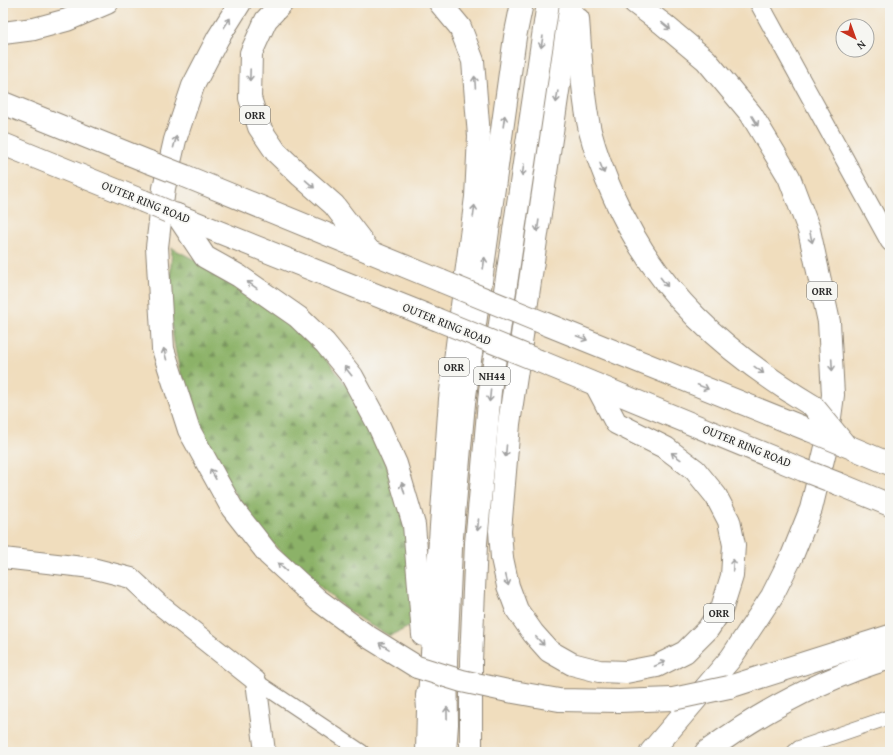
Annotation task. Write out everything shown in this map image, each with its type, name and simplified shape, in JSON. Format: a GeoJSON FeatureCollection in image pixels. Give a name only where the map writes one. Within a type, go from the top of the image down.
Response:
{"type":"FeatureCollection","features":[{"type":"Feature","properties":{"kind":"highway"},"geometry":{"type":"LineString","coordinates":[[67,20],[89,3]]}},
{"type":"Feature","properties":{"kind":"highway"},"geometry":{"type":"LineString","coordinates":[[3,34],[34,29],[67,20],[107,3]]}},
{"type":"Feature","properties":{"kind":"highway"},"geometry":{"type":"LineString","coordinates":[[240,3],[218,38],[193,86],[173,147],[164,188],[158,246],[163,349],[189,430],[232,508],[269,555],[318,600],[367,636],[417,667],[462,681],[559,700],[619,701],[673,699],[729,687],[890,636]]}},
{"type":"Feature","properties":{"kind":"highway","name":"ORR"},"geometry":{"type":"LineString","coordinates":[[282,3],[266,20],[251,53],[250,98],[259,126],[276,152],[334,205],[370,252]]}},
{"type":"Feature","properties":{"kind":"highway","name":"ORR"},"geometry":{"type":"LineString","coordinates":[[427,752],[428,710],[450,399],[476,197],[479,136],[473,61],[460,27],[440,3]]}},
{"type":"Feature","properties":{"kind":"highway","name":"NH44"},"geometry":{"type":"LineString","coordinates":[[445,752],[447,724],[446,660],[451,548],[464,403],[515,37],[522,3]]}},
{"type":"Feature","properties":{"kind":"highway","name":"NH44"},"geometry":{"type":"LineString","coordinates":[[471,752],[471,661],[476,543],[490,391],[548,3]]}},
{"type":"Feature","properties":{"kind":"highway","name":"ORR"},"geometry":{"type":"LineString","coordinates":[[571,3],[509,424],[500,531],[502,558],[508,586],[516,610],[549,651],[572,664],[599,671],[626,672],[657,666],[685,652],[708,629],[722,608],[732,576],[734,545],[729,521],[726,515],[716,496],[695,470],[666,448],[616,423],[596,385]]}},
{"type":"Feature","properties":{"kind":"highway"},"geometry":{"type":"LineString","coordinates":[[576,3],[582,74],[590,131],[598,159],[610,188],[621,214],[636,241],[665,284],[699,321],[743,358],[813,406],[845,445]]}},
{"type":"Feature","properties":{"kind":"highway","name":"ORR"},"geometry":{"type":"LineString","coordinates":[[635,3],[706,60],[751,114],[789,178],[809,230],[830,322],[833,395],[826,447],[811,509],[792,556],[772,596],[732,658],[651,752]]}},
{"type":"Feature","properties":{"kind":"highway"},"geometry":{"type":"LineString","coordinates":[[3,103],[890,464]]}},
{"type":"Feature","properties":{"kind":"highway","name":"OUTER RING ROAD"},"geometry":{"type":"LineString","coordinates":[[3,144],[890,505]]}},
{"type":"Feature","properties":{"kind":"highway","name":"ORR"},"geometry":{"type":"LineString","coordinates":[[177,215],[205,256],[239,276],[298,317],[325,343],[352,376],[378,424],[396,464],[414,525],[428,710]]}},
{"type":"Feature","properties":{"kind":"highway"},"geometry":{"type":"LineString","coordinates":[[706,752],[760,715],[799,694],[838,677],[890,658]]}},
{"type":"Feature","properties":{"kind":"highway"},"geometry":{"type":"LineString","coordinates":[[446,660],[471,661]]}},
{"type":"Feature","properties":{"kind":"main road"},"geometry":{"type":"LineString","coordinates":[[3,558],[92,568],[131,578],[160,605],[256,681],[265,752]]}},
{"type":"Feature","properties":{"kind":"street"},"geometry":{"type":"LineString","coordinates":[[759,3],[890,242]]}},
{"type":"Feature","properties":{"kind":"street"},"geometry":{"type":"LineString","coordinates":[[256,681],[362,752]]}},
{"type":"Feature","properties":{"kind":"street"},"geometry":{"type":"LineString","coordinates":[[794,752],[799,748],[890,717]]}},
{"type":"Feature","properties":{"kind":"green space"},"geometry":{"type":"Polygon","coordinates":[[[172,248],[212,269],[295,328],[328,361],[352,393],[371,424],[402,505],[417,623],[390,636],[355,615],[334,599],[286,557],[255,523],[238,499],[208,448],[196,421],[178,365],[173,336],[170,303],[172,248]]]}}]}
